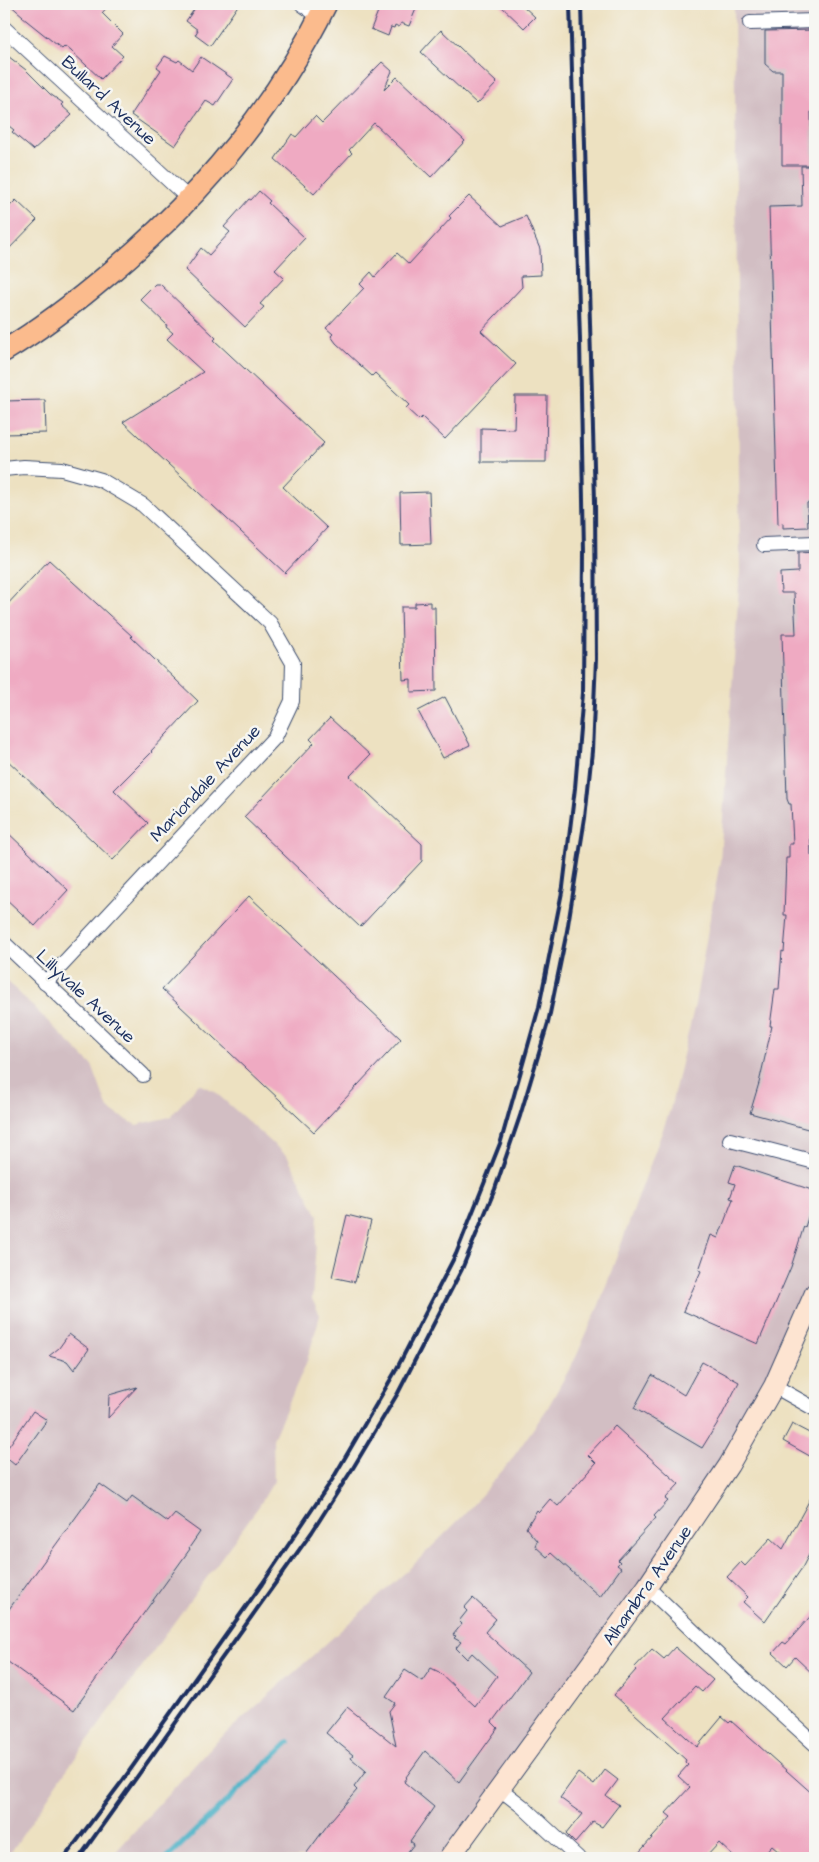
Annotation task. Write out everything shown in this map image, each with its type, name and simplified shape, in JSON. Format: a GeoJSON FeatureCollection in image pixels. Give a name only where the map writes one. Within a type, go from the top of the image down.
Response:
{"type":"FeatureCollection","features":[{"type":"Feature","properties":{"kind":"main road"},"geometry":{"type":"LineString","coordinates":[[4,352],[78,301],[142,245],[189,200],[224,161],[277,89],[323,10]]}},
{"type":"Feature","properties":{"kind":"main road","name":"Alhambra Avenue"},"geometry":{"type":"LineString","coordinates":[[449,1858],[647,1587],[730,1465],[774,1386],[815,1293]]}},
{"type":"Feature","properties":{"kind":"street"},"geometry":{"type":"LineString","coordinates":[[302,4],[323,10]]}},
{"type":"Feature","properties":{"kind":"street"},"geometry":{"type":"LineString","coordinates":[[750,23],[815,21]]}},
{"type":"Feature","properties":{"kind":"street","name":"Bullard Avenue"},"geometry":{"type":"LineString","coordinates":[[4,28],[189,200]]}},
{"type":"Feature","properties":{"kind":"street","name":"Mariondale Avenue"},"geometry":{"type":"LineString","coordinates":[[4,469],[24,467],[62,469],[101,480],[143,505],[270,623],[293,663],[292,701],[274,737],[45,983]]}},
{"type":"Feature","properties":{"kind":"street"},"geometry":{"type":"LineString","coordinates":[[764,545],[815,543]]}},
{"type":"Feature","properties":{"kind":"street","name":"Lillyvale Avenue"},"geometry":{"type":"LineString","coordinates":[[4,944],[143,1075]]}},
{"type":"Feature","properties":{"kind":"street"},"geometry":{"type":"LineString","coordinates":[[730,1140],[815,1162]]}},
{"type":"Feature","properties":{"kind":"street"},"geometry":{"type":"LineString","coordinates":[[774,1386],[815,1409]]}},
{"type":"Feature","properties":{"kind":"street"},"geometry":{"type":"LineString","coordinates":[[647,1587],[740,1676],[815,1744]]}},
{"type":"Feature","properties":{"kind":"street"},"geometry":{"type":"LineString","coordinates":[[500,1789],[522,1806],[578,1858]]}},
{"type":"Feature","properties":{"kind":"shaded area"},"geometry":{"type":"Polygon","coordinates":[[[734,4],[815,4],[815,1282],[803,1317],[731,1456],[445,1858],[110,1858],[213,1745],[408,1570],[464,1515],[509,1463],[547,1409],[576,1357],[599,1305],[670,1110],[695,1004],[720,861],[740,571],[734,4]]]}},
{"type":"Feature","properties":{"kind":"shaded area"},"geometry":{"type":"Polygon","coordinates":[[[4,978],[92,1065],[108,1109],[136,1125],[170,1117],[199,1084],[214,1091],[288,1157],[318,1216],[312,1299],[320,1315],[307,1361],[273,1439],[274,1481],[259,1506],[65,1772],[7,1858],[4,1858],[4,978]]]}},
{"type":"Feature","properties":{"kind":"building"},"geometry":{"type":"Polygon","coordinates":[[[9,4],[110,4],[102,13],[123,34],[112,46],[123,56],[101,79],[65,46],[62,49],[9,4]]]}},
{"type":"Feature","properties":{"kind":"building"},"geometry":{"type":"Polygon","coordinates":[[[198,4],[239,4],[210,46],[195,35],[198,30],[186,21],[198,4]]]}},
{"type":"Feature","properties":{"kind":"building"},"geometry":{"type":"Polygon","coordinates":[[[381,4],[418,4],[409,26],[401,23],[399,27],[395,25],[394,28],[391,27],[388,36],[371,29],[381,4]]]}},
{"type":"Feature","properties":{"kind":"building"},"geometry":{"type":"Polygon","coordinates":[[[499,4],[521,4],[535,17],[524,28],[499,4]]]}},
{"type":"Feature","properties":{"kind":"building"},"geometry":{"type":"Polygon","coordinates":[[[441,30],[497,83],[477,104],[421,52],[441,30]]]}},
{"type":"Feature","properties":{"kind":"building"},"geometry":{"type":"Polygon","coordinates":[[[815,30],[815,112],[811,112],[812,165],[782,165],[782,71],[773,71],[765,64],[765,31],[815,30]]]}},
{"type":"Feature","properties":{"kind":"building"},"geometry":{"type":"Polygon","coordinates":[[[4,53],[26,70],[50,94],[63,103],[61,105],[72,115],[33,150],[12,132],[14,130],[4,122],[4,53]]]}},
{"type":"Feature","properties":{"kind":"building"},"geometry":{"type":"Polygon","coordinates":[[[165,56],[177,62],[179,60],[192,70],[201,57],[233,79],[215,106],[206,101],[175,146],[131,115],[161,70],[157,67],[165,56]]]}},
{"type":"Feature","properties":{"kind":"building"},"geometry":{"type":"Polygon","coordinates":[[[382,62],[392,71],[384,90],[397,77],[465,141],[431,177],[374,123],[349,150],[352,153],[314,194],[275,159],[292,134],[296,137],[315,116],[322,123],[382,62]]]}},
{"type":"Feature","properties":{"kind":"building"},"geometry":{"type":"Polygon","coordinates":[[[801,166],[815,166],[815,493],[814,498],[811,498],[811,502],[807,503],[808,527],[783,528],[783,523],[778,524],[769,207],[802,206],[801,166]]]}},
{"type":"Feature","properties":{"kind":"building"},"geometry":{"type":"Polygon","coordinates":[[[259,191],[270,201],[268,203],[305,238],[275,270],[284,278],[260,304],[264,307],[245,327],[185,270],[201,248],[209,255],[230,232],[224,227],[249,199],[251,200],[259,191]]]}},
{"type":"Feature","properties":{"kind":"building"},"geometry":{"type":"Polygon","coordinates":[[[469,196],[502,226],[526,216],[540,249],[541,275],[521,276],[522,287],[481,331],[516,364],[445,439],[422,417],[419,420],[406,408],[409,405],[375,373],[372,376],[336,343],[331,336],[333,334],[326,328],[364,288],[360,284],[371,272],[375,277],[397,253],[409,264],[451,218],[449,216],[469,196]]]}},
{"type":"Feature","properties":{"kind":"building"},"geometry":{"type":"Polygon","coordinates":[[[16,200],[37,220],[4,254],[4,212],[16,200]]]}},
{"type":"Feature","properties":{"kind":"building"},"geometry":{"type":"Polygon","coordinates":[[[155,284],[160,284],[216,338],[214,340],[324,443],[283,487],[327,528],[285,573],[123,422],[203,372],[167,339],[173,333],[140,299],[155,284]]]}},
{"type":"Feature","properties":{"kind":"building"},"geometry":{"type":"Polygon","coordinates":[[[515,396],[547,396],[546,462],[481,462],[481,428],[514,429],[515,396]]]}},
{"type":"Feature","properties":{"kind":"building"},"geometry":{"type":"Polygon","coordinates":[[[45,400],[46,433],[4,434],[4,401],[45,400]]]}},
{"type":"Feature","properties":{"kind":"building"},"geometry":{"type":"Polygon","coordinates":[[[429,492],[431,544],[401,545],[400,493],[429,492]]]}},
{"type":"Feature","properties":{"kind":"building"},"geometry":{"type":"Polygon","coordinates":[[[815,552],[815,825],[810,825],[811,855],[815,855],[815,1131],[750,1113],[772,1026],[770,1026],[775,989],[779,989],[787,915],[784,915],[786,858],[789,858],[789,844],[793,844],[791,804],[789,804],[787,799],[782,634],[796,634],[794,593],[781,593],[780,573],[798,572],[798,553],[815,552]]]}},
{"type":"Feature","properties":{"kind":"building"},"geometry":{"type":"Polygon","coordinates":[[[49,560],[132,636],[198,701],[152,752],[114,790],[148,823],[113,860],[4,757],[4,608],[49,560]]]}},
{"type":"Feature","properties":{"kind":"building"},"geometry":{"type":"Polygon","coordinates":[[[430,602],[430,607],[435,607],[436,691],[411,692],[411,679],[403,680],[401,607],[415,607],[415,603],[430,602]]]}},
{"type":"Feature","properties":{"kind":"building"},"geometry":{"type":"Polygon","coordinates":[[[445,697],[470,745],[443,758],[418,711],[445,697]]]}},
{"type":"Feature","properties":{"kind":"building"},"geometry":{"type":"Polygon","coordinates":[[[330,718],[370,755],[350,776],[422,844],[422,861],[360,927],[244,817],[314,743],[310,739],[330,718]]]}},
{"type":"Feature","properties":{"kind":"building"},"geometry":{"type":"Polygon","coordinates":[[[4,829],[68,890],[35,926],[4,897],[4,829]]]}},
{"type":"Feature","properties":{"kind":"building"},"geometry":{"type":"Polygon","coordinates":[[[249,896],[401,1039],[314,1132],[162,989],[249,896]]]}},
{"type":"Feature","properties":{"kind":"building"},"geometry":{"type":"Polygon","coordinates":[[[735,1165],[815,1191],[815,1196],[791,1267],[758,1344],[683,1311],[701,1271],[699,1270],[711,1235],[718,1238],[733,1199],[730,1198],[735,1184],[729,1182],[735,1165]]]}},
{"type":"Feature","properties":{"kind":"building"},"geometry":{"type":"Polygon","coordinates":[[[347,1215],[371,1221],[355,1282],[332,1277],[347,1215]]]}},
{"type":"Feature","properties":{"kind":"building"},"geometry":{"type":"Polygon","coordinates":[[[69,1334],[89,1349],[74,1370],[67,1361],[49,1356],[59,1348],[69,1334]]]}},
{"type":"Feature","properties":{"kind":"building"},"geometry":{"type":"Polygon","coordinates":[[[702,1362],[739,1382],[720,1419],[702,1448],[634,1408],[652,1375],[684,1395],[702,1362]]]}},
{"type":"Feature","properties":{"kind":"building"},"geometry":{"type":"Polygon","coordinates":[[[137,1387],[108,1418],[109,1395],[137,1387]]]}},
{"type":"Feature","properties":{"kind":"building"},"geometry":{"type":"Polygon","coordinates":[[[33,1411],[47,1420],[15,1465],[4,1456],[4,1453],[33,1411]]]}},
{"type":"Feature","properties":{"kind":"building"},"geometry":{"type":"Polygon","coordinates":[[[792,1424],[815,1436],[815,1459],[783,1441],[792,1424]]]}},
{"type":"Feature","properties":{"kind":"building"},"geometry":{"type":"Polygon","coordinates":[[[615,1426],[679,1484],[665,1499],[668,1501],[654,1516],[656,1518],[618,1560],[620,1562],[617,1565],[621,1568],[600,1597],[551,1553],[547,1557],[535,1546],[537,1541],[526,1528],[537,1510],[539,1512],[550,1499],[558,1506],[596,1463],[588,1455],[615,1426]]]}},
{"type":"Feature","properties":{"kind":"building"},"geometry":{"type":"Polygon","coordinates":[[[100,1484],[127,1503],[132,1496],[168,1522],[175,1514],[200,1532],[190,1549],[74,1710],[4,1659],[4,1616],[100,1484]]]}},
{"type":"Feature","properties":{"kind":"building"},"geometry":{"type":"Polygon","coordinates":[[[815,1490],[815,1543],[802,1568],[765,1622],[743,1602],[748,1597],[727,1577],[741,1562],[745,1566],[771,1538],[783,1549],[815,1490]]]}},
{"type":"Feature","properties":{"kind":"building"},"geometry":{"type":"Polygon","coordinates":[[[473,1598],[496,1619],[485,1632],[529,1672],[492,1722],[498,1728],[459,1782],[425,1751],[406,1777],[404,1782],[434,1807],[410,1841],[414,1844],[403,1858],[303,1858],[332,1819],[357,1790],[354,1787],[366,1771],[351,1758],[353,1755],[326,1733],[347,1707],[396,1746],[389,1711],[395,1703],[386,1697],[405,1670],[422,1681],[431,1668],[439,1672],[475,1706],[497,1676],[472,1653],[467,1659],[456,1648],[461,1642],[454,1638],[456,1636],[453,1635],[462,1624],[459,1621],[467,1611],[464,1608],[473,1598]]]}},
{"type":"Feature","properties":{"kind":"building"},"geometry":{"type":"Polygon","coordinates":[[[815,1611],[815,1676],[795,1657],[787,1666],[773,1653],[783,1642],[786,1644],[815,1611]]]}},
{"type":"Feature","properties":{"kind":"building"},"geometry":{"type":"Polygon","coordinates":[[[675,1647],[713,1680],[702,1692],[695,1686],[665,1718],[697,1747],[722,1717],[729,1723],[731,1721],[815,1796],[815,1858],[786,1858],[772,1846],[761,1858],[735,1858],[719,1843],[705,1858],[634,1858],[671,1817],[666,1813],[690,1787],[678,1776],[688,1765],[685,1762],[686,1760],[614,1695],[636,1670],[634,1668],[652,1649],[664,1659],[675,1647]]]}},
{"type":"Feature","properties":{"kind":"building"},"geometry":{"type":"Polygon","coordinates":[[[605,1770],[618,1780],[606,1796],[619,1805],[602,1827],[593,1822],[575,1843],[566,1834],[582,1814],[560,1798],[578,1773],[594,1785],[605,1770]]]}},
{"type":"Feature","properties":{"kind":"waterway"},"geometry":{"type":"LineString","coordinates":[[167,1858],[289,1742]]}},
{"type":"Feature","properties":{"kind":"railway"},"geometry":{"type":"LineString","coordinates":[[64,1858],[123,1780],[262,1584],[332,1480],[395,1372],[456,1254],[501,1141],[539,1007],[563,887],[575,788],[583,693],[584,552],[570,4]]}},
{"type":"Feature","properties":{"kind":"railway"},"geometry":{"type":"LineString","coordinates":[[79,1858],[312,1532],[398,1393],[462,1269],[495,1189],[520,1116],[548,1023],[567,931],[585,818],[592,751],[596,659],[595,501],[581,4]]}}]}
